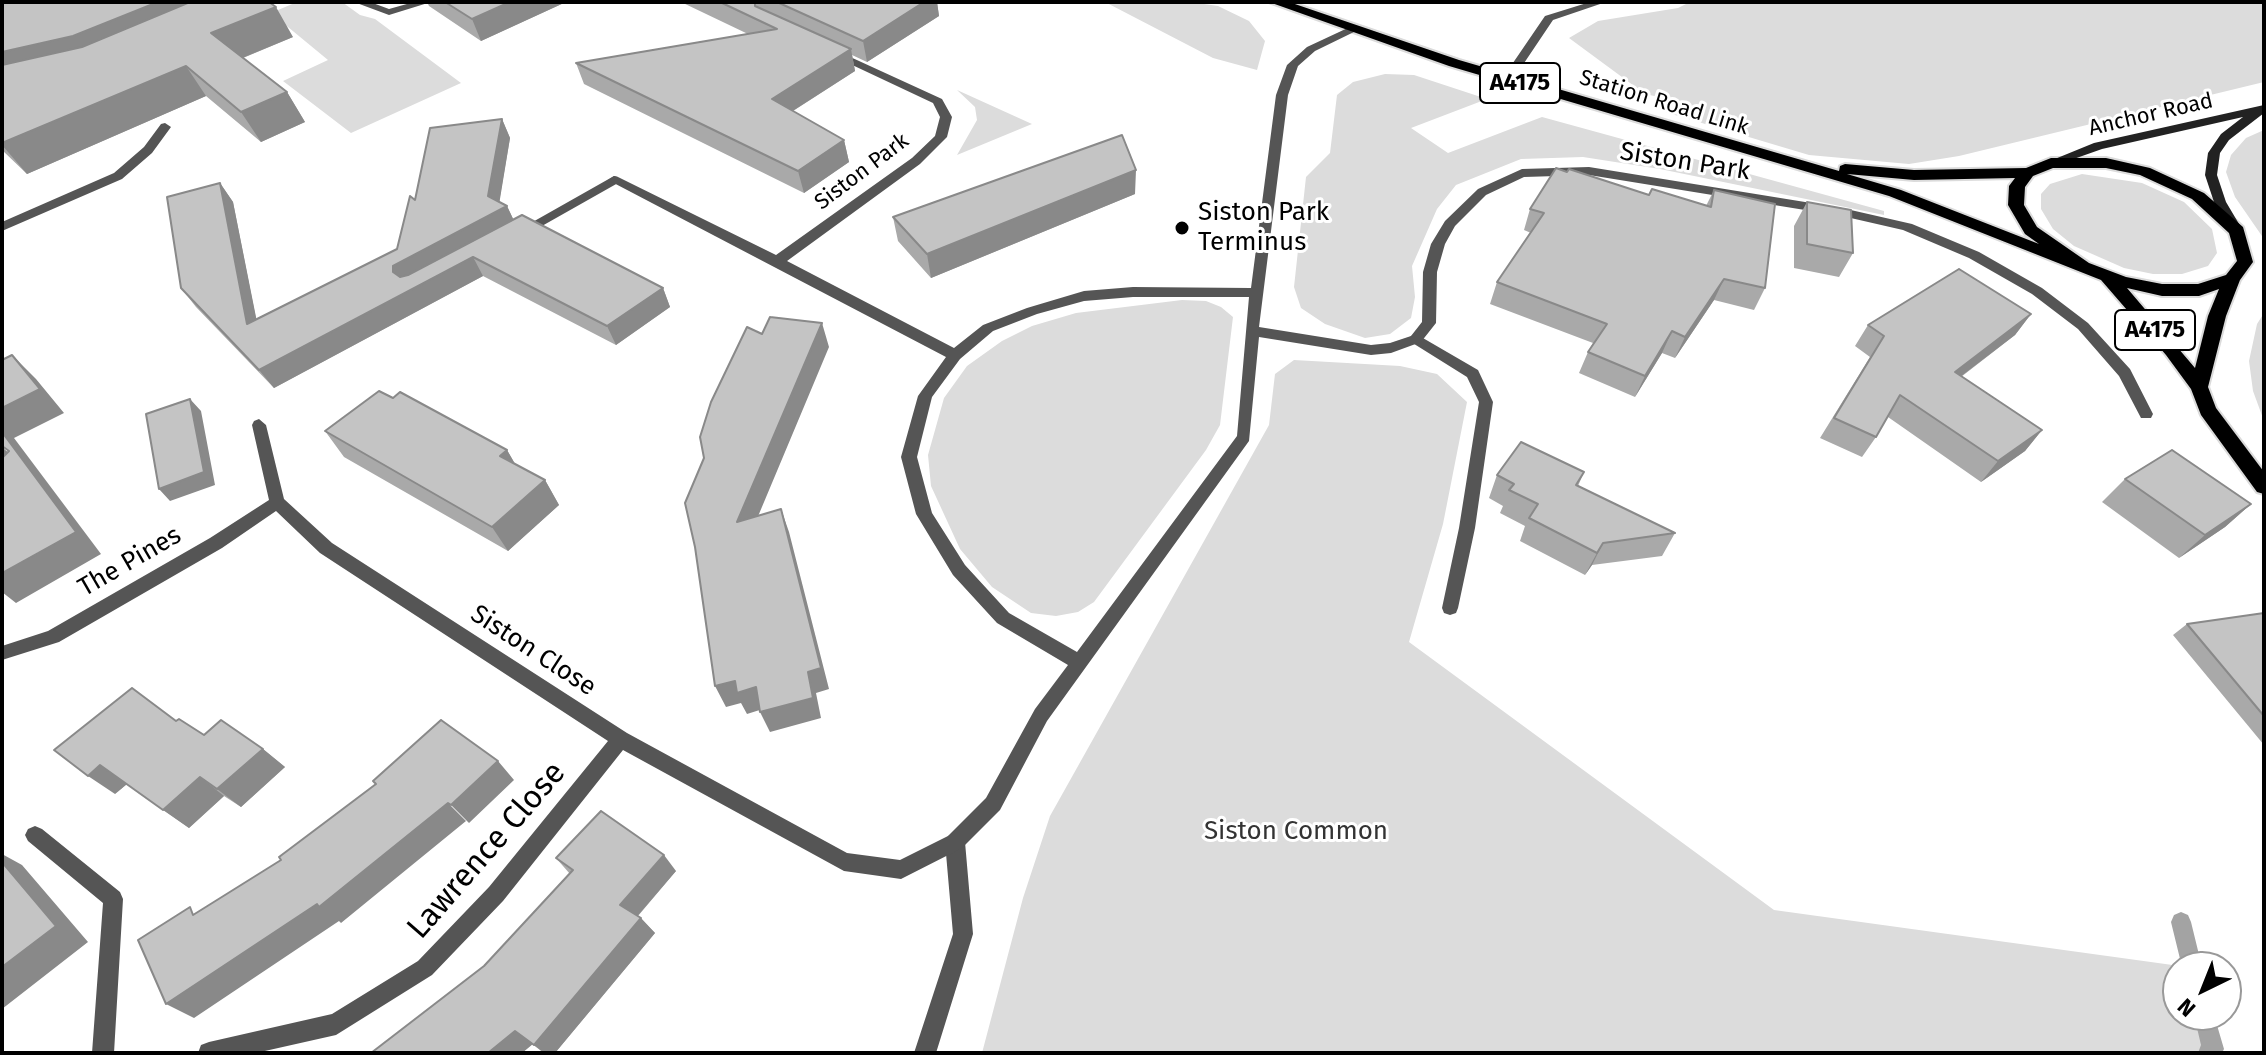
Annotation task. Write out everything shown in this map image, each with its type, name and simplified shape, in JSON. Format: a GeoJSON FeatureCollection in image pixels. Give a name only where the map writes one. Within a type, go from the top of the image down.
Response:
{"type":"FeatureCollection","features":[{"type":"Feature","properties":{"kind":"main road","name":"Station Road Link"},"geometry":{"type":"LineString","coordinates":[[1276,2],[1508,79],[1895,193],[2083,267]]}},
{"type":"Feature","properties":{"kind":"main road","name":"Station Road Link"},"geometry":{"type":"LineString","coordinates":[[1766,157],[1859,171],[1914,175],[2028,173]]}},
{"type":"Feature","properties":{"kind":"main road","name":"A4175"},"geometry":{"type":"LineString","coordinates":[[2199,387],[2217,316],[2232,279],[2245,262],[2237,231],[2198,196],[2154,175],[2106,163],[2051,163],[2028,173],[2017,186],[2016,205],[2031,230],[2058,253],[2083,267],[2162,290],[2199,290],[2232,279]]}},
{"type":"Feature","properties":{"kind":"main road","name":"A4175"},"geometry":{"type":"LineString","coordinates":[[2106,276],[2139,309],[2199,387],[2208,410],[2264,487]]}},
{"type":"Feature","properties":{"kind":"street"},"geometry":{"type":"LineString","coordinates":[[359,2],[389,12],[426,2]]}},
{"type":"Feature","properties":{"kind":"street"},"geometry":{"type":"LineString","coordinates":[[1508,79],[1549,18],[1556,2]]}},
{"type":"Feature","properties":{"kind":"street"},"geometry":{"type":"LineString","coordinates":[[1549,18],[1601,2]]}},
{"type":"Feature","properties":{"kind":"street"},"geometry":{"type":"LineString","coordinates":[[925,1053],[963,934],[955,842],[993,804],[1041,715],[1244,437],[1252,331],[1282,95],[1293,65],[1311,49],[1352,29]]}},
{"type":"Feature","properties":{"kind":"street","name":"Siston Park"},"geometry":{"type":"LineString","coordinates":[[777,261],[916,161],[941,137],[946,117],[938,101],[824,49]]}},
{"type":"Feature","properties":{"kind":"street","name":"Anchor Road"},"geometry":{"type":"LineString","coordinates":[[2051,163],[2098,146],[2262,109]]}},
{"type":"Feature","properties":{"kind":"street","name":"Anchor Road"},"geometry":{"type":"LineString","coordinates":[[2237,231],[2220,202],[2211,175],[2214,153],[2225,137],[2262,109]]}},
{"type":"Feature","properties":{"kind":"street"},"geometry":{"type":"LineString","coordinates":[[2,227],[118,176],[148,150],[165,127]]}},
{"type":"Feature","properties":{"kind":"street","name":"Siston Park"},"geometry":{"type":"LineString","coordinates":[[1416,339],[1429,323],[1430,272],[1438,244],[1450,224],[1482,192],[1522,173],[1589,171],[1842,212],[1907,227],[1974,255],[2037,291],[2083,326],[2125,373],[2146,414]]}},
{"type":"Feature","properties":{"kind":"street"},"geometry":{"type":"LineString","coordinates":[[506,240],[614,180],[955,355]]}},
{"type":"Feature","properties":{"kind":"street"},"geometry":{"type":"LineString","coordinates":[[1080,663],[1003,618],[959,570],[924,514],[909,457],[925,396],[955,355],[988,328],[1084,296],[1133,292],[1258,293]]}},
{"type":"Feature","properties":{"kind":"street"},"geometry":{"type":"LineString","coordinates":[[1252,331],[1371,350],[1391,348],[1416,339],[1473,374],[1486,402],[1467,528],[1450,608]]}},
{"type":"Feature","properties":{"kind":"street"},"geometry":{"type":"LineString","coordinates":[[259,425],[277,502]]}},
{"type":"Feature","properties":{"kind":"street","name":"The Pines"},"geometry":{"type":"LineString","coordinates":[[2,653],[53,637],[216,543],[277,502]]}},
{"type":"Feature","properties":{"kind":"street","name":"Siston Close"},"geometry":{"type":"LineString","coordinates":[[277,502],[326,548],[621,739],[844,862],[901,870],[955,842]]}},
{"type":"Feature","properties":{"kind":"street","name":"Lawrence Close"},"geometry":{"type":"LineString","coordinates":[[209,1053],[336,1024],[425,968],[496,894],[621,739]]}},
{"type":"Feature","properties":{"kind":"street"},"geometry":{"type":"LineString","coordinates":[[35,835],[113,899],[103,1053]]}},
{"type":"Feature","properties":{"kind":"green space"},"geometry":{"type":"Polygon","coordinates":[[[297,2],[342,2],[360,15],[375,19],[461,83],[351,133],[283,81],[328,60],[271,13],[297,2]]]}},
{"type":"Feature","properties":{"kind":"green space"},"geometry":{"type":"Polygon","coordinates":[[[1105,2],[1190,2],[1218,6],[1249,21],[1265,41],[1257,70],[1213,58],[1105,2]]]}},
{"type":"Feature","properties":{"kind":"green space"},"geometry":{"type":"Polygon","coordinates":[[[1690,2],[2264,2],[2264,82],[1959,156],[1909,164],[1809,155],[1665,112],[1668,99],[1645,94],[1569,38],[1598,21],[1678,8],[1690,2]]]}},
{"type":"Feature","properties":{"kind":"green space"},"geometry":{"type":"Polygon","coordinates":[[[1385,74],[1414,75],[1487,99],[1411,128],[1448,153],[1542,117],[1884,211],[1884,215],[1660,169],[1583,157],[1521,159],[1456,185],[1437,209],[1412,266],[1415,297],[1411,318],[1390,334],[1365,338],[1325,324],[1301,308],[1294,287],[1306,177],[1330,153],[1337,95],[1353,82],[1385,74]]]}},
{"type":"Feature","properties":{"kind":"green space"},"geometry":{"type":"Polygon","coordinates":[[[957,90],[1032,124],[957,155],[977,120],[975,107],[957,90]]]}},
{"type":"Feature","properties":{"kind":"green space"},"geometry":{"type":"Polygon","coordinates":[[[2264,130],[2264,239],[2235,197],[2226,172],[2231,155],[2246,138],[2264,130]]]}},
{"type":"Feature","properties":{"kind":"green space"},"geometry":{"type":"Polygon","coordinates":[[[2082,174],[2142,183],[2184,202],[2212,229],[2217,253],[2208,266],[2182,274],[2153,274],[2124,268],[2074,246],[2053,229],[2041,209],[2041,194],[2050,184],[2082,174]]]}},
{"type":"Feature","properties":{"kind":"green space"},"geometry":{"type":"Polygon","coordinates":[[[1182,300],[1206,301],[1221,307],[1233,317],[1220,425],[1206,450],[1094,602],[1078,612],[1056,616],[1031,613],[992,587],[960,549],[931,486],[928,455],[944,398],[967,366],[1002,341],[1032,326],[1076,313],[1182,300]]]}},
{"type":"Feature","properties":{"kind":"green space"},"geometry":{"type":"Polygon","coordinates":[[[2264,313],[2264,421],[2253,391],[2249,361],[2257,324],[2264,313]]]}},
{"type":"Feature","properties":{"kind":"green space","name":"Siston Common"},"geometry":{"type":"Polygon","coordinates":[[[1294,360],[1400,366],[1437,374],[1467,402],[1443,524],[1409,642],[1774,910],[2162,964],[2162,1031],[2203,1031],[2204,1053],[982,1053],[1023,898],[1050,816],[1269,425],[1275,374],[1294,360]]]}},
{"type":"Feature","properties":{"kind":"building"},"geometry":{"type":"Polygon","coordinates":[[[2,2],[158,2],[73,36],[2,52],[2,2]]]}},
{"type":"Feature","properties":{"kind":"building"},"geometry":{"type":"Polygon","coordinates":[[[190,2],[269,2],[276,7],[211,33],[287,92],[241,112],[186,66],[2,143],[2,65],[82,47],[190,2]]]}},
{"type":"Feature","properties":{"kind":"building"},"geometry":{"type":"Polygon","coordinates":[[[445,2],[510,2],[472,19],[445,2]]]}},
{"type":"Feature","properties":{"kind":"building"},"geometry":{"type":"Polygon","coordinates":[[[720,2],[755,2],[755,6],[851,49],[772,99],[844,140],[798,171],[576,63],[777,29],[720,2]]]}},
{"type":"Feature","properties":{"kind":"building"},"geometry":{"type":"Polygon","coordinates":[[[777,2],[924,2],[863,41],[777,2]]]}},
{"type":"Feature","properties":{"kind":"building"},"geometry":{"type":"Polygon","coordinates":[[[502,119],[488,196],[507,206],[393,266],[393,272],[400,277],[408,275],[522,215],[663,288],[607,326],[473,257],[259,370],[181,288],[167,197],[220,183],[247,324],[397,249],[410,196],[415,200],[430,128],[502,119]]]}},
{"type":"Feature","properties":{"kind":"building"},"geometry":{"type":"Polygon","coordinates":[[[1122,135],[1136,170],[927,254],[893,217],[1122,135]]]}},
{"type":"Feature","properties":{"kind":"building"},"geometry":{"type":"Polygon","coordinates":[[[1556,168],[1567,172],[1569,169],[1649,195],[1652,189],[1711,207],[1714,190],[1775,204],[1765,288],[1724,279],[1685,337],[1672,331],[1645,376],[1588,352],[1607,324],[1497,282],[1544,213],[1530,209],[1556,168]]]}},
{"type":"Feature","properties":{"kind":"building"},"geometry":{"type":"Polygon","coordinates":[[[1807,202],[1851,210],[1853,253],[1807,244],[1807,202]]]}},
{"type":"Feature","properties":{"kind":"building"},"geometry":{"type":"Polygon","coordinates":[[[1959,269],[2031,314],[1955,372],[2042,430],[1998,461],[1900,395],[1876,437],[1834,418],[1884,336],[1868,325],[1959,269]]]}},
{"type":"Feature","properties":{"kind":"building"},"geometry":{"type":"Polygon","coordinates":[[[770,317],[822,323],[737,522],[781,509],[821,668],[808,672],[813,698],[760,712],[756,687],[737,693],[735,681],[715,686],[695,547],[685,503],[704,458],[700,437],[711,402],[747,327],[762,334],[770,317]]]}},
{"type":"Feature","properties":{"kind":"building"},"geometry":{"type":"Polygon","coordinates":[[[12,355],[40,389],[2,408],[2,360],[12,355]]]}},
{"type":"Feature","properties":{"kind":"building"},"geometry":{"type":"Polygon","coordinates":[[[379,391],[393,398],[400,392],[507,450],[500,456],[545,480],[492,527],[325,431],[379,391]]]}},
{"type":"Feature","properties":{"kind":"building"},"geometry":{"type":"Polygon","coordinates":[[[190,399],[204,472],[159,489],[146,414],[190,399]]]}},
{"type":"Feature","properties":{"kind":"building"},"geometry":{"type":"Polygon","coordinates":[[[2,432],[76,532],[2,573],[2,458],[9,451],[2,446],[2,432]]]}},
{"type":"Feature","properties":{"kind":"building"},"geometry":{"type":"Polygon","coordinates":[[[1521,442],[1584,472],[1576,485],[1675,533],[1603,543],[1597,553],[1529,518],[1538,504],[1509,490],[1514,484],[1497,475],[1521,442]]]}},
{"type":"Feature","properties":{"kind":"building"},"geometry":{"type":"Polygon","coordinates":[[[2172,450],[2251,504],[2205,535],[2125,479],[2172,450]]]}},
{"type":"Feature","properties":{"kind":"building"},"geometry":{"type":"Polygon","coordinates":[[[2264,613],[2264,716],[2187,624],[2264,613]]]}},
{"type":"Feature","properties":{"kind":"building"},"geometry":{"type":"Polygon","coordinates":[[[132,688],[176,721],[179,719],[204,735],[221,720],[263,749],[217,789],[200,777],[163,810],[100,765],[88,776],[54,750],[132,688]]]}},
{"type":"Feature","properties":{"kind":"building"},"geometry":{"type":"Polygon","coordinates":[[[441,720],[498,761],[451,805],[448,803],[319,907],[317,904],[166,1004],[138,940],[190,907],[193,915],[281,860],[279,857],[376,784],[373,781],[441,720]]]}},
{"type":"Feature","properties":{"kind":"building"},"geometry":{"type":"Polygon","coordinates":[[[601,811],[664,855],[620,905],[641,918],[534,1045],[515,1031],[488,1053],[371,1053],[484,966],[573,870],[556,858],[601,811]]]}},
{"type":"Feature","properties":{"kind":"building"},"geometry":{"type":"Polygon","coordinates":[[[2,862],[56,926],[2,967],[2,862]]]}},
{"type":"Feature","properties":{"kind":"waterway"},"geometry":{"type":"LineString","coordinates":[[2181,922],[2188,951]]}},
{"type":"Feature","properties":{"kind":"waterway"},"geometry":{"type":"LineString","coordinates":[[2208,1031],[2213,1049],[2209,1053]]}},
{"type":"Feature","properties":{"kind":"place","name":"Siston Park Terminus"},"geometry":{"type":"Point","coordinates":[1182,228]}}]}
